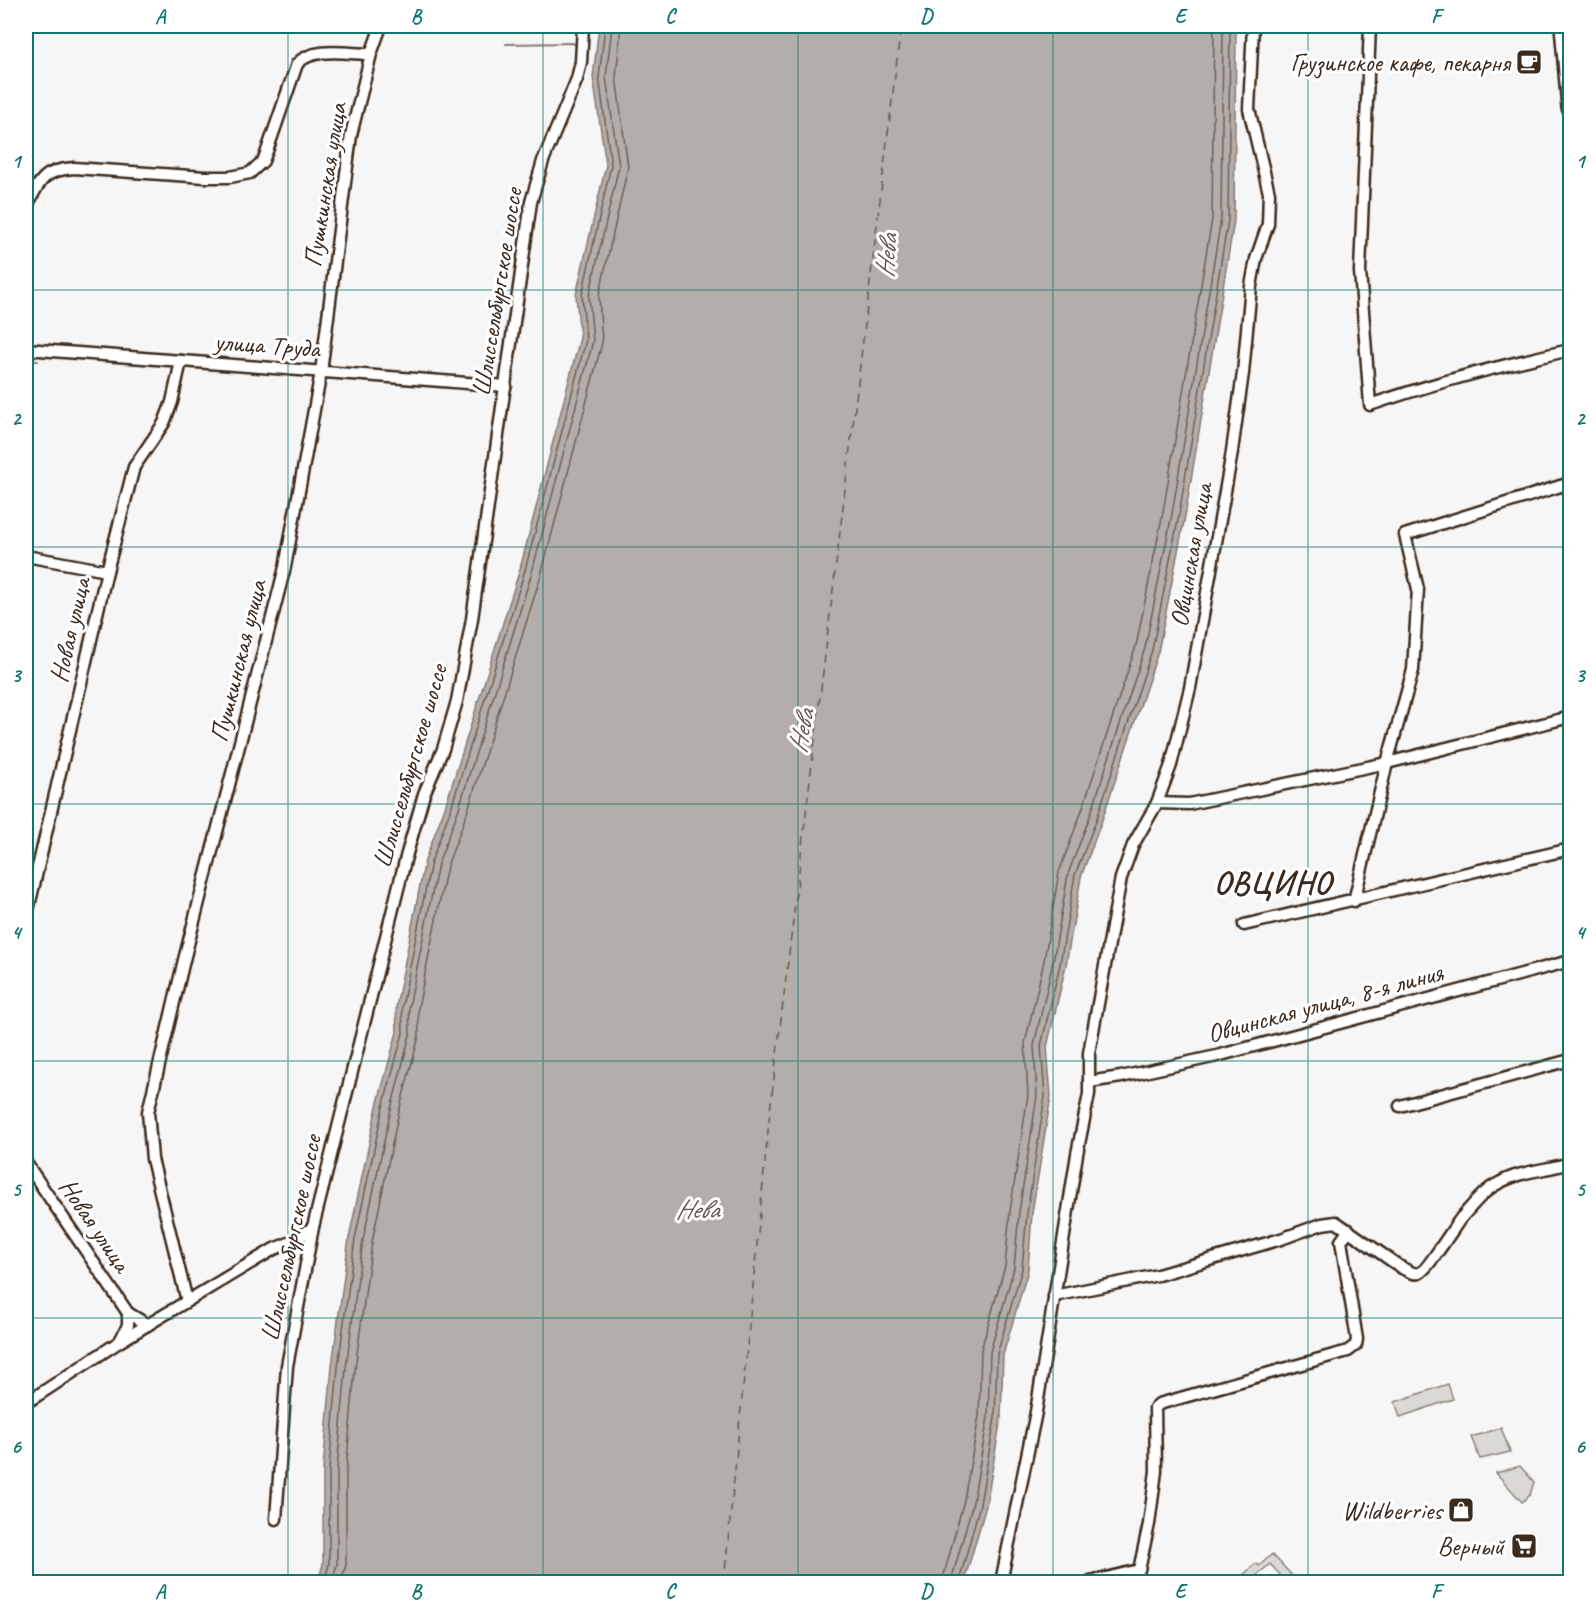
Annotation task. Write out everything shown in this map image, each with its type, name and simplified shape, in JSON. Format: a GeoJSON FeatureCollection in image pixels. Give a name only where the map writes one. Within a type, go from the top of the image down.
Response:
{"type":"FeatureCollection","features":[{"type":"Feature","properties":{"kind":"main road"},"geometry":{"type":"LineString","coordinates":[[1563,26],[1570,108]]}},
{"type":"Feature","properties":{"kind":"street","name":"Пушкинская улица"},"geometry":{"type":"LineString","coordinates":[[187,1301],[152,1159],[148,1112],[184,960],[285,567],[321,372],[351,135],[371,54],[381,26]]}},
{"type":"Feature","properties":{"kind":"street","name":"Шлиссельбургское шоссе"},"geometry":{"type":"LineString","coordinates":[[276,1519],[287,1366],[313,1227],[406,857],[424,794],[443,748],[457,701],[472,619],[531,202],[543,161],[577,79],[581,62],[583,26]]}},
{"type":"Feature","properties":{"kind":"street","name":"Овцинская улица"},"geometry":{"type":"LineString","coordinates":[[1001,1582],[1036,1412],[1077,1154],[1089,1094],[1089,1053],[1121,878],[1133,845],[1157,804],[1171,765],[1190,688],[1231,458],[1243,374],[1251,286],[1256,259],[1268,224],[1269,193],[1249,109],[1253,26]]}},
{"type":"Feature","properties":{"kind":"street"},"geometry":{"type":"LineString","coordinates":[[1370,26],[1360,272],[1370,405],[1503,365],[1570,350]]}},
{"type":"Feature","properties":{"kind":"street"},"geometry":{"type":"LineString","coordinates":[[26,208],[39,183],[49,173],[60,169],[205,177],[230,177],[250,173],[263,161],[297,64],[302,58],[309,54],[320,53],[371,54]]}},
{"type":"Feature","properties":{"kind":"street","name":"улица Труда"},"geometry":{"type":"LineString","coordinates":[[26,349],[506,386]]}},
{"type":"Feature","properties":{"kind":"street","name":"Новая улица"},"geometry":{"type":"LineString","coordinates":[[26,919],[107,571],[134,467],[164,423],[172,402],[181,361]]}},
{"type":"Feature","properties":{"kind":"street"},"geometry":{"type":"LineString","coordinates":[[1354,901],[1387,763],[1413,670],[1418,589],[1405,535],[1570,483]]}},
{"type":"Feature","properties":{"kind":"street"},"geometry":{"type":"LineString","coordinates":[[26,556],[107,571]]}},
{"type":"Feature","properties":{"kind":"street"},"geometry":{"type":"LineString","coordinates":[[1157,804],[1189,804],[1387,763],[1570,717]]}},
{"type":"Feature","properties":{"kind":"street"},"geometry":{"type":"LineString","coordinates":[[1244,925],[1570,849]]}},
{"type":"Feature","properties":{"kind":"street","name":"Овцинская улица, 8-я линия"},"geometry":{"type":"LineString","coordinates":[[1089,1082],[1218,1056],[1570,961]]}},
{"type":"Feature","properties":{"kind":"street"},"geometry":{"type":"LineString","coordinates":[[1400,1106],[1570,1059]]}},
{"type":"Feature","properties":{"kind":"street","name":"Новая улица"},"geometry":{"type":"LineString","coordinates":[[26,1163],[128,1313],[148,1325]]}},
{"type":"Feature","properties":{"kind":"street"},"geometry":{"type":"LineString","coordinates":[[1054,1296],[1158,1275],[1281,1239],[1322,1224],[1336,1222],[1401,1268],[1420,1273],[1426,1269],[1462,1218],[1497,1184],[1509,1178],[1570,1163]]}},
{"type":"Feature","properties":{"kind":"street"},"geometry":{"type":"LineString","coordinates":[[26,1403],[119,1342],[274,1249],[294,1241],[313,1227]]}},
{"type":"Feature","properties":{"kind":"street"},"geometry":{"type":"LineString","coordinates":[[1090,1582],[1139,1570],[1149,1524],[1156,1471],[1155,1408],[1160,1404],[1348,1351],[1356,1345],[1350,1289],[1341,1241],[1349,1230]]}},
{"type":"Feature","properties":{"kind":"street"},"geometry":{"type":"LineString","coordinates":[[119,1342],[128,1324],[128,1313]]}},
{"type":"Feature","properties":{"kind":"shaded area"},"geometry":{"type":"Polygon","coordinates":[[[1448,1384],[1453,1399],[1400,1417],[1395,1402],[1448,1384]]]}},
{"type":"Feature","properties":{"kind":"shaded area"},"geometry":{"type":"Polygon","coordinates":[[[1501,1428],[1510,1452],[1480,1459],[1471,1437],[1501,1428]]]}},
{"type":"Feature","properties":{"kind":"shaded area"},"geometry":{"type":"Polygon","coordinates":[[[1520,1466],[1534,1482],[1530,1495],[1522,1502],[1496,1473],[1520,1466]]]}},
{"type":"Feature","properties":{"kind":"shaded area"},"geometry":{"type":"Polygon","coordinates":[[[1272,1554],[1298,1582],[1287,1582],[1270,1564],[1249,1582],[1236,1582],[1256,1563],[1259,1566],[1272,1554]]]}},
{"type":"Feature","properties":{"kind":"water","name":"Нева"},"geometry":{"type":"Polygon","coordinates":[[[599,26],[1236,26],[1234,221],[1185,516],[1158,652],[1081,877],[1066,965],[1047,1047],[1051,1096],[1032,1213],[1028,1270],[1003,1355],[1001,1418],[986,1506],[964,1582],[318,1582],[323,1564],[323,1469],[332,1366],[349,1238],[377,1106],[397,1032],[396,1007],[425,860],[445,807],[520,569],[580,338],[576,295],[606,165],[593,77],[599,26]]]}},
{"type":"Feature","properties":{"kind":"waterway"},"geometry":{"type":"LineString","coordinates":[[506,44],[572,43],[577,45]]}},
{"type":"Feature","properties":{"kind":"waterway"},"geometry":{"type":"LineString","coordinates":[[26,360],[38,361]]}},
{"type":"Feature","properties":{"kind":"ferry route"},"geometry":{"type":"LineString","coordinates":[[724,1582],[770,1111],[901,26]]}},
{"type":"Feature","properties":{"kind":"place","name":"Грузинское кафе, пекарня"},"geometry":{"type":"Point","coordinates":[1529,62]}},
{"type":"Feature","properties":{"kind":"place","name":"Wildberries"},"geometry":{"type":"Point","coordinates":[1461,1510]}},
{"type":"Feature","properties":{"kind":"place","name":"Верный"},"geometry":{"type":"Point","coordinates":[1524,1546]}},
{"type":"Feature","properties":{"kind":"district","name":"ОВЦИНО"},"geometry":{"type":"Point","coordinates":[1273,882]}}]}
